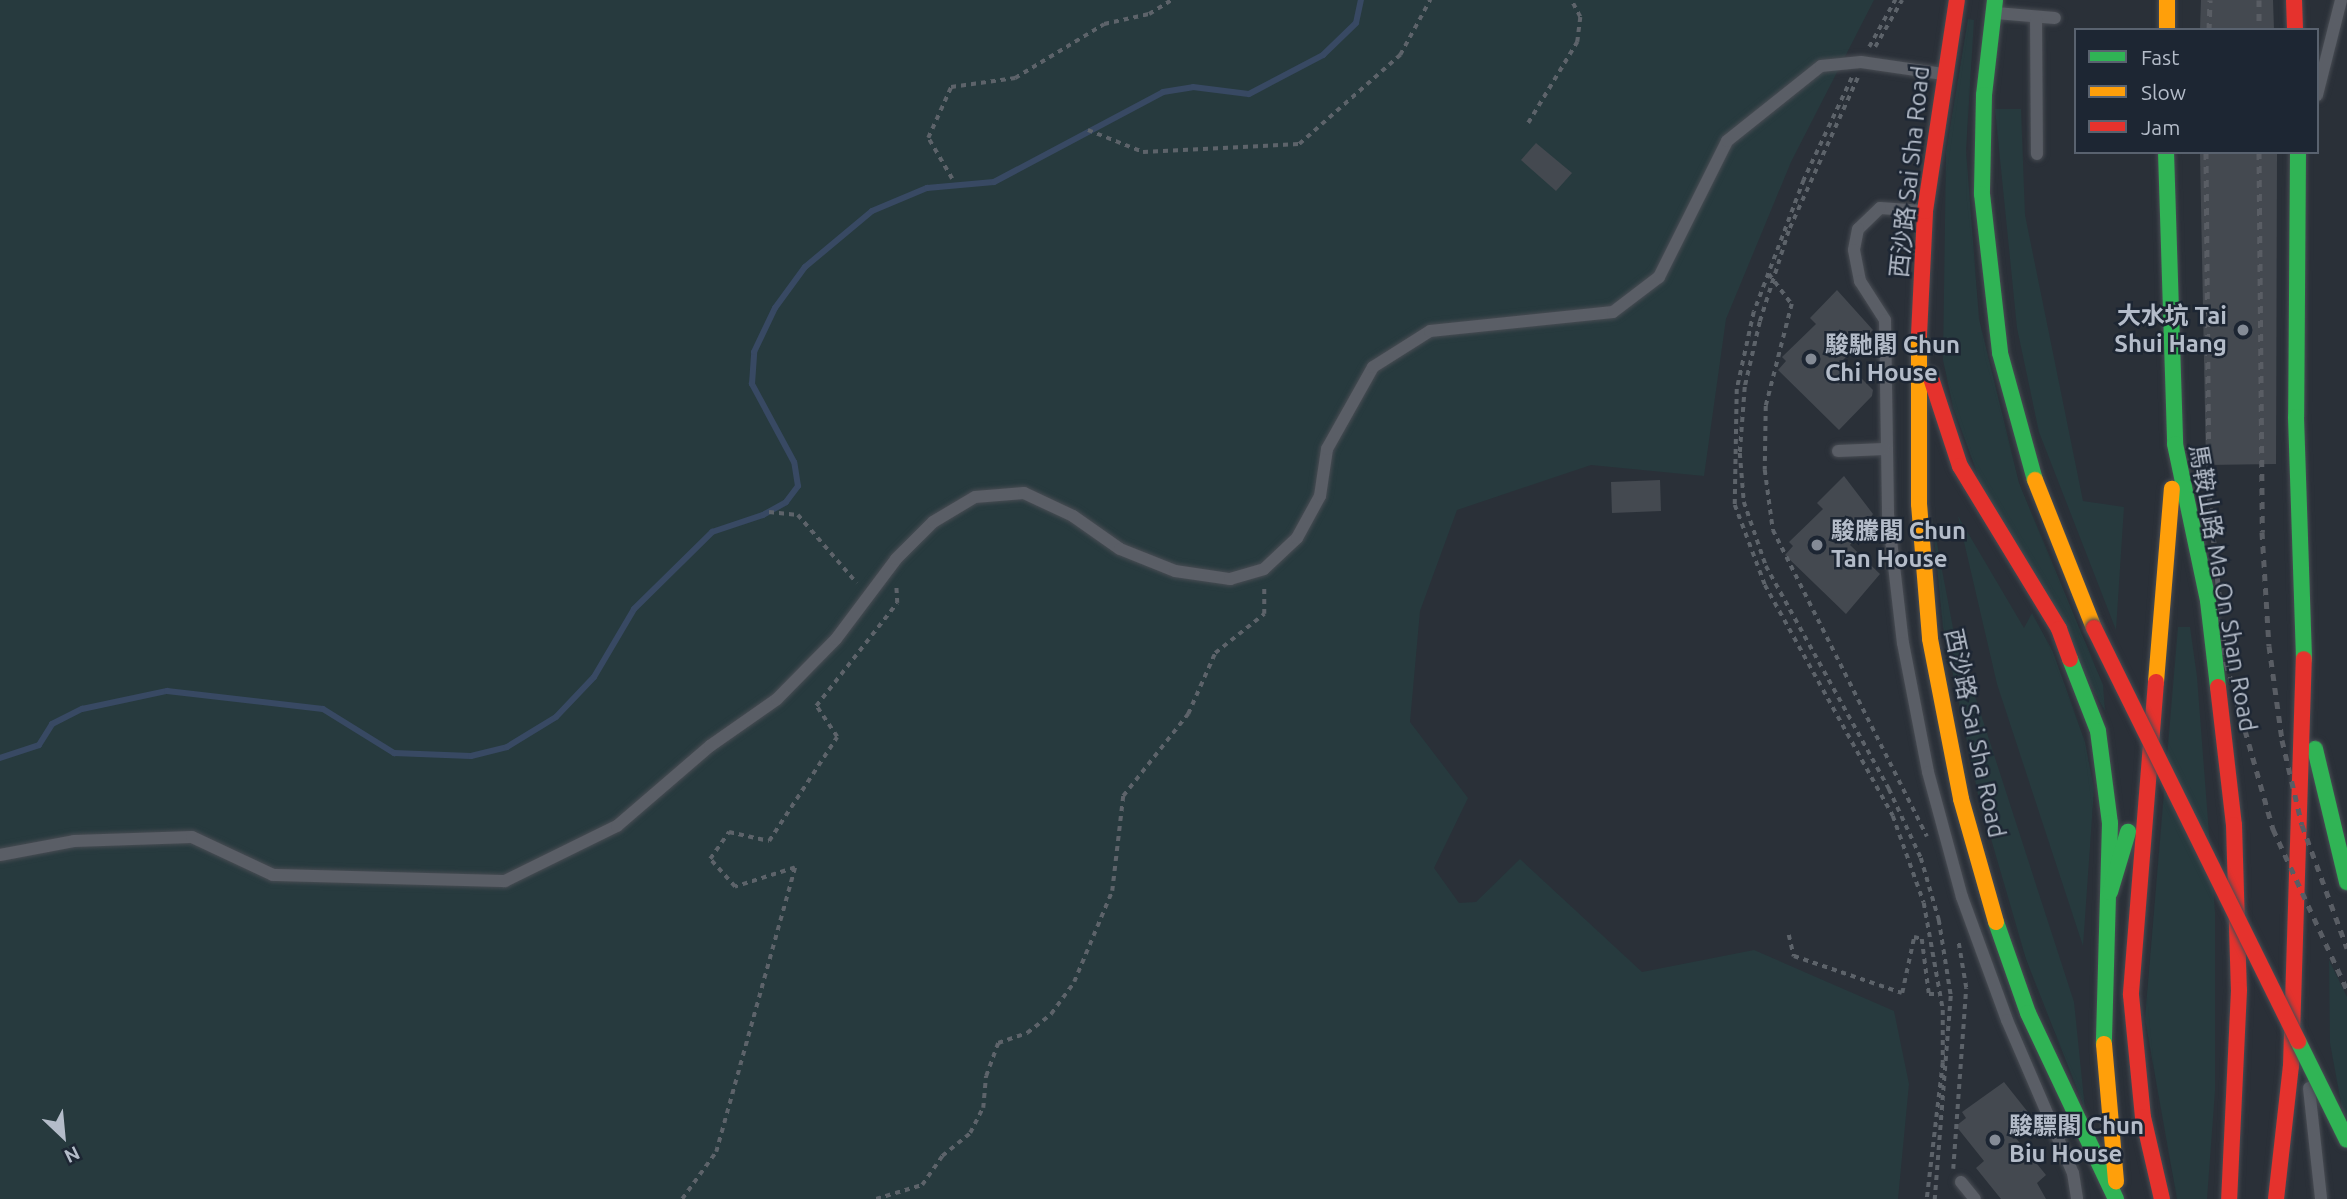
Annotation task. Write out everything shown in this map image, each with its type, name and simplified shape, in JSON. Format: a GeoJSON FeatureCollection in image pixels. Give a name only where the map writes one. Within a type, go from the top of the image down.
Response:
{"type":"FeatureCollection","features":[{"type":"Feature","properties":{"kind":"main road","name":"西沙路 Sai Sha Road"},"geometry":{"type":"LineString","coordinates":[[1957,0],[1943,74],[1925,211],[1920,324],[1924,580],[1944,725],[1961,799],[2014,978],[2117,1199]]}},
{"type":"Feature","properties":{"kind":"main road"},"geometry":{"type":"LineString","coordinates":[[2167,0],[2167,28]]}},
{"type":"Feature","properties":{"kind":"main road"},"geometry":{"type":"LineString","coordinates":[[2294,0],[2295,28]]}},
{"type":"Feature","properties":{"kind":"main road"},"geometry":{"type":"LineString","coordinates":[[1994,6],[1982,194],[2000,353],[2032,473],[2094,628],[2347,1140]]}},
{"type":"Feature","properties":{"kind":"main road","name":"馬鞍山路 Ma On Shan Road"},"geometry":{"type":"LineString","coordinates":[[2166,154],[2175,444],[2208,601],[2234,825],[2239,1003],[2229,1199]]}},
{"type":"Feature","properties":{"kind":"main road"},"geometry":{"type":"LineString","coordinates":[[2276,1199],[2295,963],[2305,700],[2296,417],[2299,156]]}},
{"type":"Feature","properties":{"kind":"main road"},"geometry":{"type":"LineString","coordinates":[[1920,324],[1933,389],[1960,466],[2059,629],[2088,698],[2105,761],[2110,892],[2101,1010],[2117,1199]]}},
{"type":"Feature","properties":{"kind":"main road"},"geometry":{"type":"LineString","coordinates":[[2162,1199],[2137,1074],[2131,995],[2145,780],[2175,444]]}},
{"type":"Feature","properties":{"kind":"main road"},"geometry":{"type":"LineString","coordinates":[[2305,700],[2347,882]]}},
{"type":"Feature","properties":{"kind":"main road"},"geometry":{"type":"LineString","coordinates":[[2110,892],[2145,780]]}},
{"type":"Feature","properties":{"kind":"lane"},"geometry":{"type":"LineString","coordinates":[[2319,87],[2341,0]]}},
{"type":"Feature","properties":{"kind":"lane"},"geometry":{"type":"LineString","coordinates":[[1994,6],[2036,17],[2054,18]]}},
{"type":"Feature","properties":{"kind":"lane"},"geometry":{"type":"LineString","coordinates":[[2036,17],[2037,154]]}},
{"type":"Feature","properties":{"kind":"lane"},"geometry":{"type":"LineString","coordinates":[[0,855],[74,841],[192,837],[273,875],[505,881],[617,826],[710,746],[776,699],[836,639],[895,559],[933,522],[975,497],[1024,493],[1073,516],[1120,549],[1175,571],[1230,579],[1264,569],[1297,538],[1321,496],[1327,449],[1373,367],[1430,331],[1613,312],[1659,277],[1727,141],[1821,66],[1864,62],[1943,74]]}},
{"type":"Feature","properties":{"kind":"lane"},"geometry":{"type":"LineString","coordinates":[[1925,211],[1880,208],[1864,220],[1855,238],[1856,271],[1885,320],[1884,449],[1903,643],[1944,835],[1983,959],[2073,1173],[2077,1199]]}},
{"type":"Feature","properties":{"kind":"lane"},"geometry":{"type":"LineString","coordinates":[[1838,451],[1884,449]]}},
{"type":"Feature","properties":{"kind":"lane"},"geometry":{"type":"LineString","coordinates":[[2295,963],[2321,1199]]}},
{"type":"Feature","properties":{"kind":"lane"},"geometry":{"type":"LineString","coordinates":[[1956,1181],[1975,1199]]}},
{"type":"Feature","properties":{"kind":"path"},"geometry":{"type":"LineString","coordinates":[[952,179],[928,138],[951,87],[1015,78],[1104,24],[1149,14],[1171,0]]}},
{"type":"Feature","properties":{"kind":"path"},"geometry":{"type":"LineString","coordinates":[[1088,130],[1143,152],[1299,144],[1399,55],[1430,0]]}},
{"type":"Feature","properties":{"kind":"path"},"geometry":{"type":"LineString","coordinates":[[1528,123],[1577,42],[1580,17],[1571,0]]}},
{"type":"Feature","properties":{"kind":"path"},"geometry":{"type":"LineString","coordinates":[[1895,0],[1804,180],[1769,274],[1737,389],[1735,505],[1765,585],[1893,816],[1924,903],[1941,994],[1943,1063],[1927,1199]]}},
{"type":"Feature","properties":{"kind":"path"},"geometry":{"type":"LineString","coordinates":[[1902,0],[1842,104],[1773,280],[1745,387],[1744,502],[1766,566],[1921,858],[1938,920],[1951,996],[1935,1199]]}},
{"type":"Feature","properties":{"kind":"path"},"geometry":{"type":"LineString","coordinates":[[1769,274],[1792,304],[1766,406],[1765,470],[1773,530],[1929,841]]}},
{"type":"Feature","properties":{"kind":"path"},"geometry":{"type":"LineString","coordinates":[[769,512],[799,514],[861,588]]}},
{"type":"Feature","properties":{"kind":"path"},"geometry":{"type":"LineString","coordinates":[[682,1199],[716,1152],[794,868],[735,887],[710,859],[729,832],[769,841],[836,737],[816,706],[897,603],[895,559]]}},
{"type":"Feature","properties":{"kind":"path"},"geometry":{"type":"LineString","coordinates":[[876,1199],[922,1185],[942,1156],[970,1133],[983,1108],[986,1076],[998,1043],[1043,1020],[1074,982],[1112,891],[1123,796],[1188,714],[1215,653],[1264,614],[1264,569]]}},
{"type":"Feature","properties":{"kind":"path"},"geometry":{"type":"LineString","coordinates":[[1789,935],[1794,956],[1902,993],[1914,937],[1922,939],[1928,994],[1941,994]]}},
{"type":"Feature","properties":{"kind":"path"},"geometry":{"type":"LineString","coordinates":[[1956,1181],[1966,988],[1958,937]]}},
{"type":"Feature","properties":{"kind":"green space"},"geometry":{"type":"Polygon","coordinates":[[[0,0],[1874,0],[1791,162],[1726,319],[1704,476],[1591,465],[1457,510],[1420,611],[1410,722],[1468,798],[1434,868],[1459,903],[1476,902],[1520,859],[1642,972],[1754,950],[1894,1011],[1909,1084],[1898,1199],[0,1199],[0,0]]]}},
{"type":"Feature","properties":{"kind":"green space"},"geometry":{"type":"Polygon","coordinates":[[[1968,19],[1974,20],[1966,150],[1979,319],[2019,483],[2103,685],[2105,711],[1983,489],[1953,407],[1943,360],[1946,152],[1968,19]]]}},
{"type":"Feature","properties":{"kind":"green space"},"geometry":{"type":"Polygon","coordinates":[[[1995,109],[2021,109],[2025,215],[2083,501],[2124,507],[2116,630],[2039,432],[2017,328],[1995,109]]]}},
{"type":"Feature","properties":{"kind":"green space"},"geometry":{"type":"Polygon","coordinates":[[[1958,516],[2024,628],[2032,613],[2053,652],[2085,742],[2094,789],[2083,946],[1997,684],[1958,516]]]}},
{"type":"Feature","properties":{"kind":"green space"},"geometry":{"type":"Polygon","coordinates":[[[1932,517],[1953,628],[2074,1002],[2085,1109],[2026,959],[1978,794],[1943,627],[1932,517]]]}},
{"type":"Feature","properties":{"kind":"green space"},"geometry":{"type":"Polygon","coordinates":[[[2178,627],[2190,627],[2197,677],[2215,912],[2215,1091],[2207,1199],[2177,1199],[2145,1019],[2178,627]]]}},
{"type":"Feature","properties":{"kind":"green space"},"geometry":{"type":"Polygon","coordinates":[[[2329,960],[2347,997],[2347,1135],[2330,1043],[2329,960]]]}},
{"type":"Feature","properties":{"kind":"building"},"geometry":{"type":"Polygon","coordinates":[[[2201,0],[2273,0],[2274,28],[2200,28],[2201,0]]]}},
{"type":"Feature","properties":{"kind":"building"},"geometry":{"type":"Polygon","coordinates":[[[1536,143],[1572,173],[1556,191],[1521,160],[1536,143]]]}},
{"type":"Feature","properties":{"kind":"building","name":"大水坑 Tai Shui Hang"},"geometry":{"type":"Polygon","coordinates":[[[2200,154],[2277,154],[2276,464],[2206,465],[2200,154]]]}},
{"type":"Feature","properties":{"kind":"building","name":"駿馳閣 Chun Chi House"},"geometry":{"type":"Polygon","coordinates":[[[1837,290],[1873,330],[1843,360],[1873,390],[1872,396],[1839,430],[1778,370],[1786,361],[1782,357],[1816,324],[1810,318],[1837,290]]]}},
{"type":"Feature","properties":{"kind":"building","name":"駿騰閣 Chun Tan House"},"geometry":{"type":"Polygon","coordinates":[[[1844,476],[1873,514],[1850,545],[1880,574],[1846,614],[1785,555],[1793,546],[1789,542],[1823,509],[1817,503],[1844,476]]]}},
{"type":"Feature","properties":{"kind":"building"},"geometry":{"type":"Polygon","coordinates":[[[1660,480],[1661,511],[1612,513],[1611,482],[1660,480]]]}},
{"type":"Feature","properties":{"kind":"building","name":"駿驃閣 Chun Biu House"},"geometry":{"type":"Polygon","coordinates":[[[2004,1082],[2035,1121],[2015,1137],[2046,1175],[2037,1183],[2046,1199],[2001,1199],[1976,1168],[1984,1161],[1956,1126],[1966,1118],[1962,1112],[2004,1082]]]}},
{"type":"Feature","properties":{"kind":"waterway"},"geometry":{"type":"LineString","coordinates":[[0,758],[39,745],[52,724],[82,709],[167,691],[323,709],[394,753],[471,756],[507,747],[556,717],[594,677],[634,609],[712,532],[763,515],[786,502],[798,486],[794,462],[752,384],[754,352],[775,308],[805,267],[872,211],[927,188],[994,182],[1163,92],[1193,87],[1249,94],[1323,55],[1356,23],[1361,0]]}},
{"type":"Feature","properties":{"kind":"railway"},"geometry":{"type":"LineString","coordinates":[[2209,28],[2210,0]]}},
{"type":"Feature","properties":{"kind":"railway"},"geometry":{"type":"LineString","coordinates":[[2259,0],[2259,28]]}},
{"type":"Feature","properties":{"kind":"railway"},"geometry":{"type":"LineString","coordinates":[[2206,154],[2209,494],[2226,663],[2273,829],[2347,990]]}},
{"type":"Feature","properties":{"kind":"railway"},"geometry":{"type":"LineString","coordinates":[[2259,154],[2262,532],[2269,646],[2282,740],[2302,825],[2347,948]]}},
{"type":"Feature","properties":{"kind":"traffic: fast"},"geometry":{"type":"LineString","coordinates":[[1995,0],[1984,95],[1982,194],[2000,353],[2035,480]]}},
{"type":"Feature","properties":{"kind":"traffic: fast"},"geometry":{"type":"LineString","coordinates":[[2166,154],[2175,444],[2208,601],[2218,687]]}},
{"type":"Feature","properties":{"kind":"traffic: fast"},"geometry":{"type":"LineString","coordinates":[[2298,154],[2296,417],[2304,659]]}},
{"type":"Feature","properties":{"kind":"traffic: fast"},"geometry":{"type":"LineString","coordinates":[[2070,659],[2098,731],[2110,823],[2104,1044]]}},
{"type":"Feature","properties":{"kind":"traffic: fast"},"geometry":{"type":"LineString","coordinates":[[2315,749],[2347,882]]}},
{"type":"Feature","properties":{"kind":"traffic: fast"},"geometry":{"type":"LineString","coordinates":[[2110,892],[2128,832]]}},
{"type":"Feature","properties":{"kind":"traffic: fast"},"geometry":{"type":"LineString","coordinates":[[1996,922],[2028,1013],[2116,1199]]}},
{"type":"Feature","properties":{"kind":"traffic: fast"},"geometry":{"type":"LineString","coordinates":[[2298,1041],[2347,1140]]}},
{"type":"Feature","properties":{"kind":"traffic: slow"},"geometry":{"type":"LineString","coordinates":[[2167,0],[2167,28]]}},
{"type":"Feature","properties":{"kind":"traffic: slow"},"geometry":{"type":"LineString","coordinates":[[1919,335],[1919,504],[1930,639],[1961,799],[1996,922]]}},
{"type":"Feature","properties":{"kind":"traffic: slow"},"geometry":{"type":"LineString","coordinates":[[2035,480],[2094,628]]}},
{"type":"Feature","properties":{"kind":"traffic: slow"},"geometry":{"type":"LineString","coordinates":[[2156,682],[2172,489]]}},
{"type":"Feature","properties":{"kind":"traffic: slow"},"geometry":{"type":"LineString","coordinates":[[2104,1044],[2116,1181]]}},
{"type":"Feature","properties":{"kind":"traffic: jam"},"geometry":{"type":"LineString","coordinates":[[1919,335],[1925,211],[1957,0]]}},
{"type":"Feature","properties":{"kind":"traffic: jam"},"geometry":{"type":"LineString","coordinates":[[2294,0],[2295,28]]}},
{"type":"Feature","properties":{"kind":"traffic: jam"},"geometry":{"type":"LineString","coordinates":[[1930,375],[1960,466],[2059,629],[2070,659]]}},
{"type":"Feature","properties":{"kind":"traffic: jam"},"geometry":{"type":"LineString","coordinates":[[2094,628],[2298,1041]]}},
{"type":"Feature","properties":{"kind":"traffic: jam"},"geometry":{"type":"LineString","coordinates":[[2276,1199],[2291,1066],[2304,659]]}},
{"type":"Feature","properties":{"kind":"traffic: jam"},"geometry":{"type":"LineString","coordinates":[[2156,682],[2131,995],[2143,1117],[2162,1199]]}},
{"type":"Feature","properties":{"kind":"traffic: jam"},"geometry":{"type":"LineString","coordinates":[[2218,687],[2234,825],[2239,990],[2229,1199]]}},
{"type":"Feature","properties":{"kind":"place","name":"大水坑 Tai Shui Hang"},"geometry":{"type":"Point","coordinates":[2243,330]}},
{"type":"Feature","properties":{"kind":"place","name":"駿馳閣 Chun Chi House"},"geometry":{"type":"Point","coordinates":[1811,359]}},
{"type":"Feature","properties":{"kind":"place","name":"駿騰閣 Chun Tan House"},"geometry":{"type":"Point","coordinates":[1817,545]}},
{"type":"Feature","properties":{"kind":"place","name":"駿驃閣 Chun Biu House"},"geometry":{"type":"Point","coordinates":[1995,1140]}}]}
